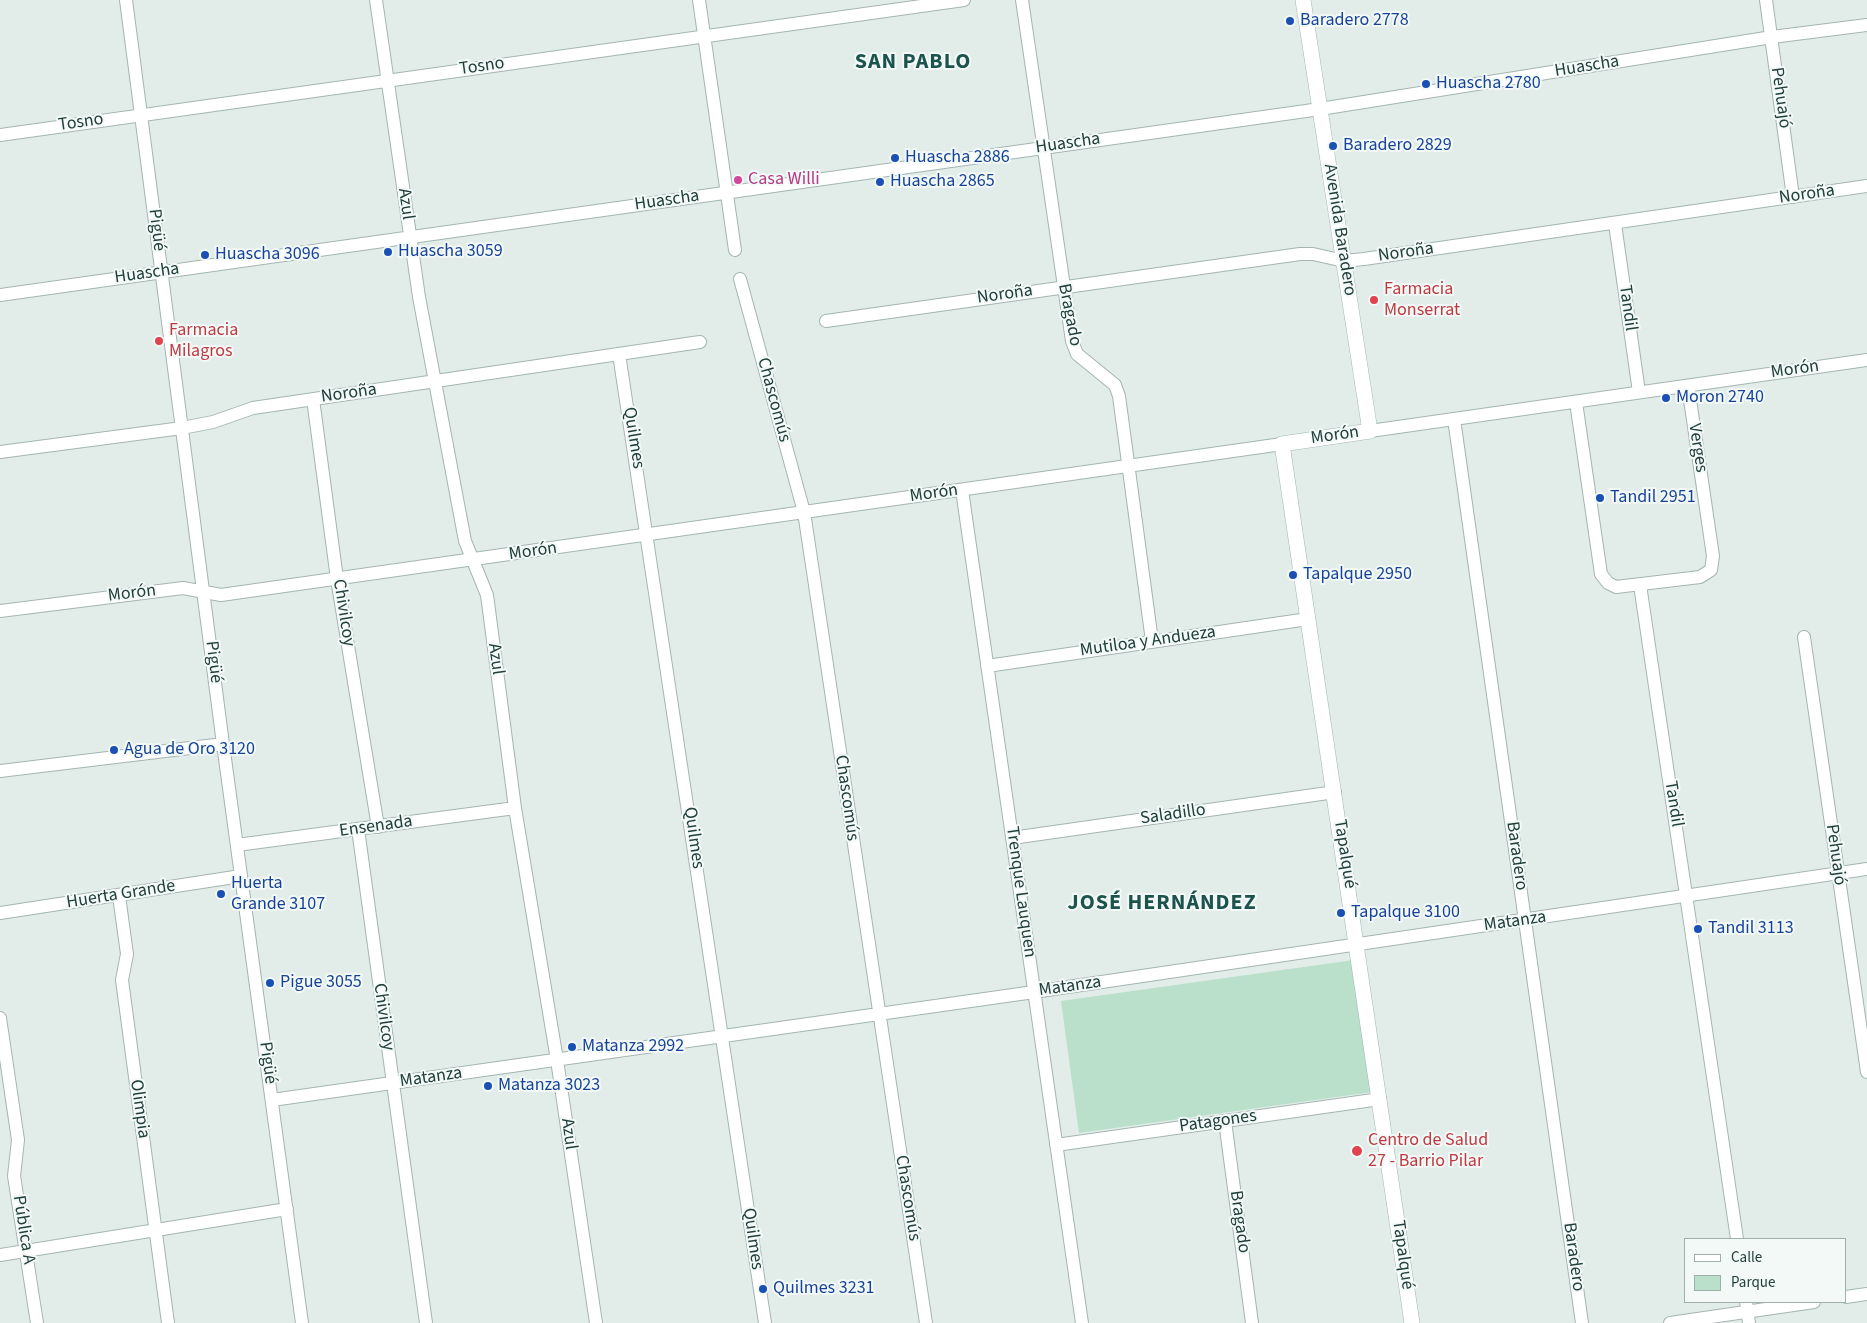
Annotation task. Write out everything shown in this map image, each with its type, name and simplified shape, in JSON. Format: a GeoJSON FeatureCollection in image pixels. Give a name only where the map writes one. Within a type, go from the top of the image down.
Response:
{"type":"FeatureCollection","features":[{"type":"Feature","properties":{"kind":"main road","name":"Avenida Baradero"},"geometry":{"type":"LineString","coordinates":[[1303,0],[1370,431]]}},
{"type":"Feature","properties":{"kind":"main road","name":"Morón"},"geometry":{"type":"LineString","coordinates":[[1282,444],[1370,431]]}},
{"type":"Feature","properties":{"kind":"main road","name":"Tapalqué"},"geometry":{"type":"LineString","coordinates":[[1282,444],[1358,945],[1412,1323]]}},
{"type":"Feature","properties":{"kind":"street","name":"Pigüé"},"geometry":{"type":"LineString","coordinates":[[126,0],[223,744],[302,1323]]}},
{"type":"Feature","properties":{"kind":"street","name":"Azul"},"geometry":{"type":"LineString","coordinates":[[376,0],[410,237],[465,541],[471,560],[487,595],[515,808],[557,1060],[596,1323]]}},
{"type":"Feature","properties":{"kind":"street"},"geometry":{"type":"LineString","coordinates":[[699,0],[735,250]]}},
{"type":"Feature","properties":{"kind":"street","name":"Tosno"},"geometry":{"type":"LineString","coordinates":[[0,135],[964,0]]}},
{"type":"Feature","properties":{"kind":"street","name":"Bragado"},"geometry":{"type":"LineString","coordinates":[[1022,0],[1072,341],[1077,354],[1115,385],[1119,396],[1130,465],[1152,641]]}},
{"type":"Feature","properties":{"kind":"street","name":"Pehuajó"},"geometry":{"type":"LineString","coordinates":[[1766,0],[1793,197]]}},
{"type":"Feature","properties":{"kind":"street","name":"Huascha"},"geometry":{"type":"LineString","coordinates":[[0,295],[1320,109],[1772,37],[1867,24]]}},
{"type":"Feature","properties":{"kind":"street","name":"Noroña"},"geometry":{"type":"LineString","coordinates":[[826,321],[1300,254],[1313,254],[1344,261],[1615,224],[1867,186]]}},
{"type":"Feature","properties":{"kind":"street","name":"Tandil"},"geometry":{"type":"LineString","coordinates":[[1615,224],[1639,392]]}},
{"type":"Feature","properties":{"kind":"street","name":"Chascomús"},"geometry":{"type":"LineString","coordinates":[[740,279],[804,512],[926,1323]]}},
{"type":"Feature","properties":{"kind":"street","name":"Noroña"},"geometry":{"type":"LineString","coordinates":[[0,452],[182,428],[213,422],[253,408],[700,342]]}},
{"type":"Feature","properties":{"kind":"street","name":"Quilmes"},"geometry":{"type":"LineString","coordinates":[[619,354],[648,535],[765,1323]]}},
{"type":"Feature","properties":{"kind":"street","name":"Morón"},"geometry":{"type":"LineString","coordinates":[[1370,431],[1867,360]]}},
{"type":"Feature","properties":{"kind":"street","name":"Verges"},"geometry":{"type":"LineString","coordinates":[[1640,585],[1700,577],[1711,570],[1713,556],[1688,386]]}},
{"type":"Feature","properties":{"kind":"street","name":"Chivilcoy"},"geometry":{"type":"LineString","coordinates":[[313,399],[337,579],[378,827]]}},
{"type":"Feature","properties":{"kind":"street"},"geometry":{"type":"LineString","coordinates":[[1576,402],[1601,574],[1608,583],[1616,588],[1640,585]]}},
{"type":"Feature","properties":{"kind":"street","name":"Baradero"},"geometry":{"type":"LineString","coordinates":[[1454,419],[1582,1323]]}},
{"type":"Feature","properties":{"kind":"street","name":"Morón"},"geometry":{"type":"LineString","coordinates":[[0,611],[183,588],[221,595],[1282,444]]}},
{"type":"Feature","properties":{"kind":"street","name":"Trenque Lauquen"},"geometry":{"type":"LineString","coordinates":[[962,490],[1082,1323]]}},
{"type":"Feature","properties":{"kind":"street","name":"Tandil"},"geometry":{"type":"LineString","coordinates":[[1640,585],[1737,1238]]}},
{"type":"Feature","properties":{"kind":"street","name":"Mutiloa y Andueza"},"geometry":{"type":"LineString","coordinates":[[987,666],[1308,619]]}},
{"type":"Feature","properties":{"kind":"street","name":"Pehuajó"},"geometry":{"type":"LineString","coordinates":[[1804,638],[1867,1072]]}},
{"type":"Feature","properties":{"kind":"street"},"geometry":{"type":"LineString","coordinates":[[0,771],[223,744]]}},
{"type":"Feature","properties":{"kind":"street","name":"Saladillo"},"geometry":{"type":"LineString","coordinates":[[1012,838],[1335,792]]}},
{"type":"Feature","properties":{"kind":"street","name":"Ensenada"},"geometry":{"type":"LineString","coordinates":[[237,845],[515,808]]}},
{"type":"Feature","properties":{"kind":"street","name":"Chivilcoy"},"geometry":{"type":"LineString","coordinates":[[358,830],[426,1323]]}},
{"type":"Feature","properties":{"kind":"street","name":"Matanza"},"geometry":{"type":"LineString","coordinates":[[272,1100],[1525,921],[1867,869]]}},
{"type":"Feature","properties":{"kind":"street","name":"Huerta Grande"},"geometry":{"type":"LineString","coordinates":[[0,913],[241,876]]}},
{"type":"Feature","properties":{"kind":"street","name":"Olimpia"},"geometry":{"type":"LineString","coordinates":[[119,896],[127,954],[122,980],[168,1323]]}},
{"type":"Feature","properties":{"kind":"street","name":"Pública A"},"geometry":{"type":"LineString","coordinates":[[0,1018],[5,1087],[18,1140],[14,1176],[37,1323]]}},
{"type":"Feature","properties":{"kind":"street","name":"Patagones"},"geometry":{"type":"LineString","coordinates":[[1056,1145],[1380,1099]]}},
{"type":"Feature","properties":{"kind":"street","name":"Bragado"},"geometry":{"type":"LineString","coordinates":[[1225,1121],[1252,1323]]}},
{"type":"Feature","properties":{"kind":"street"},"geometry":{"type":"LineString","coordinates":[[0,1255],[287,1209]]}},
{"type":"Feature","properties":{"kind":"street"},"geometry":{"type":"LineString","coordinates":[[1847,1297],[1867,1294]]}},
{"type":"Feature","properties":{"kind":"street"},"geometry":{"type":"LineString","coordinates":[[1670,1323],[1807,1303]]}},
{"type":"Feature","properties":{"kind":"green space"},"geometry":{"type":"Polygon","coordinates":[[[1361,959],[1379,1091],[1079,1133],[1061,1001],[1361,959]]]}},
{"type":"Feature","properties":{"kind":"place","name":"Baradero 2778"},"geometry":{"type":"Point","coordinates":[1290,21]}},
{"type":"Feature","properties":{"kind":"place","name":"Huascha 2780"},"geometry":{"type":"Point","coordinates":[1426,84]}},
{"type":"Feature","properties":{"kind":"place","name":"Baradero 2829"},"geometry":{"type":"Point","coordinates":[1333,146]}},
{"type":"Feature","properties":{"kind":"place","name":"Huascha 2886"},"geometry":{"type":"Point","coordinates":[895,158]}},
{"type":"Feature","properties":{"kind":"place","name":"Casa Willi"},"geometry":{"type":"Point","coordinates":[738,180]}},
{"type":"Feature","properties":{"kind":"place","name":"Huascha 2865"},"geometry":{"type":"Point","coordinates":[880,182]}},
{"type":"Feature","properties":{"kind":"place","name":"Huascha 3059"},"geometry":{"type":"Point","coordinates":[388,252]}},
{"type":"Feature","properties":{"kind":"place","name":"Huascha 3096"},"geometry":{"type":"Point","coordinates":[205,255]}},
{"type":"Feature","properties":{"kind":"place","name":"Farmacia Monserrat"},"geometry":{"type":"Point","coordinates":[1374,300]}},
{"type":"Feature","properties":{"kind":"place","name":"Farmacia Milagros"},"geometry":{"type":"Point","coordinates":[159,341]}},
{"type":"Feature","properties":{"kind":"place","name":"Moron 2740"},"geometry":{"type":"Point","coordinates":[1666,398]}},
{"type":"Feature","properties":{"kind":"place","name":"Tandil 2951"},"geometry":{"type":"Point","coordinates":[1600,498]}},
{"type":"Feature","properties":{"kind":"place","name":"Tapalque 2950"},"geometry":{"type":"Point","coordinates":[1293,575]}},
{"type":"Feature","properties":{"kind":"place","name":"Agua de Oro 3120"},"geometry":{"type":"Point","coordinates":[114,750]}},
{"type":"Feature","properties":{"kind":"place","name":"Huerta Grande 3107"},"geometry":{"type":"Point","coordinates":[221,894]}},
{"type":"Feature","properties":{"kind":"place","name":"Tapalque 3100"},"geometry":{"type":"Point","coordinates":[1341,913]}},
{"type":"Feature","properties":{"kind":"place","name":"Tandil 3113"},"geometry":{"type":"Point","coordinates":[1698,929]}},
{"type":"Feature","properties":{"kind":"place","name":"Pigue 3055"},"geometry":{"type":"Point","coordinates":[270,983]}},
{"type":"Feature","properties":{"kind":"place","name":"Matanza 2992"},"geometry":{"type":"Point","coordinates":[572,1047]}},
{"type":"Feature","properties":{"kind":"place","name":"Matanza 3023"},"geometry":{"type":"Point","coordinates":[488,1086]}},
{"type":"Feature","properties":{"kind":"place","name":"Centro de Salud 27 - Barrio Pilar"},"geometry":{"type":"Point","coordinates":[1357,1151]}},
{"type":"Feature","properties":{"kind":"place","name":"Quilmes 3231"},"geometry":{"type":"Point","coordinates":[763,1289]}},
{"type":"Feature","properties":{"kind":"district","name":"SAN PABLO"},"geometry":{"type":"Point","coordinates":[913,63]}},
{"type":"Feature","properties":{"kind":"district","name":"JOSÉ HERNÁNDEZ"},"geometry":{"type":"Point","coordinates":[1162,904]}}]}
